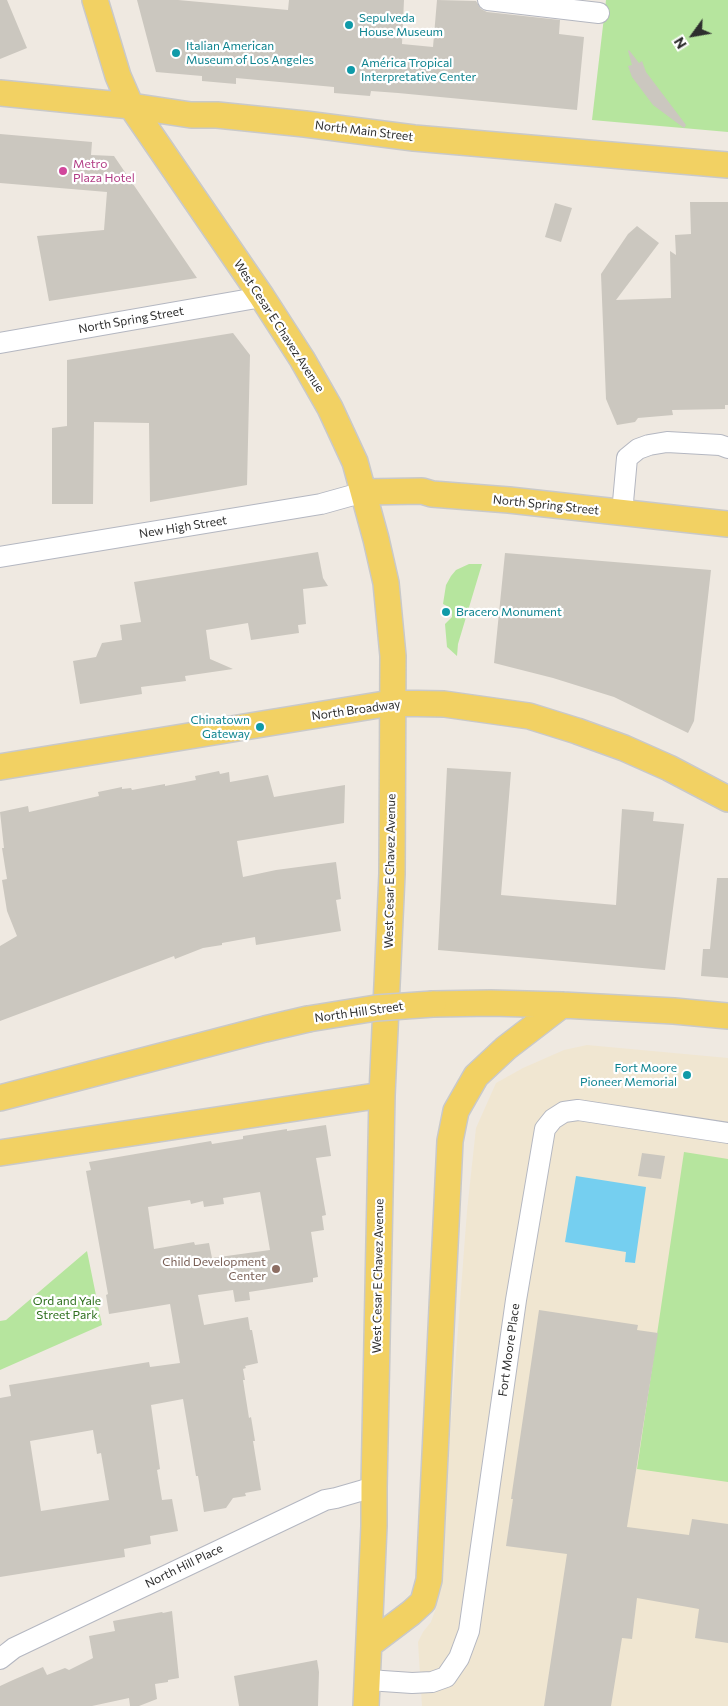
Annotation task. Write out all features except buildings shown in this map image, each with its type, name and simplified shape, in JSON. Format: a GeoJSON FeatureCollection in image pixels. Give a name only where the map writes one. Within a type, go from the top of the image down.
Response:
{"type":"FeatureCollection","features":[{"type":"Feature","properties":{"kind":"main road","name":"West Cesar E Chavez Avenue"},"geometry":{"type":"LineString","coordinates":[[95,0],[118,76],[131,106],[262,297],[302,359],[330,408],[355,462],[386,582],[393,656],[392,874],[382,1095],[374,1526],[366,1706]]}},
{"type":"Feature","properties":{"kind":"main road","name":"North Main Street"},"geometry":{"type":"LineString","coordinates":[[0,93],[131,106],[191,115],[217,115],[431,139],[728,165]]}},
{"type":"Feature","properties":{"kind":"main road","name":"North Spring Street"},"geometry":{"type":"LineString","coordinates":[[364,492],[422,491],[432,494],[509,500],[728,524]]}},
{"type":"Feature","properties":{"kind":"main road","name":"North Broadway"},"geometry":{"type":"LineString","coordinates":[[0,768],[392,703],[444,704],[529,716],[576,730],[669,768],[728,799]]}},
{"type":"Feature","properties":{"kind":"main road","name":"North Hill Street"},"geometry":{"type":"LineString","coordinates":[[0,1098],[255,1031],[308,1019],[376,1008],[433,1004],[491,1003],[674,1010],[728,1016]]}},
{"type":"Feature","properties":{"kind":"main road"},"geometry":{"type":"LineString","coordinates":[[370,1644],[423,1602],[429,1580],[450,1141],[456,1111],[476,1076],[506,1048],[562,1005]]}},
{"type":"Feature","properties":{"kind":"main road"},"geometry":{"type":"LineString","coordinates":[[0,1153],[382,1095]]}},
{"type":"Feature","properties":{"kind":"street"},"geometry":{"type":"LineString","coordinates":[[488,0],[599,13]]}},
{"type":"Feature","properties":{"kind":"street","name":"North Spring Street"},"geometry":{"type":"LineString","coordinates":[[0,343],[262,297]]}},
{"type":"Feature","properties":{"kind":"street"},"geometry":{"type":"LineString","coordinates":[[622,513],[627,458],[638,449],[667,442],[720,445],[728,448]]}},
{"type":"Feature","properties":{"kind":"street","name":"New High Street"},"geometry":{"type":"LineString","coordinates":[[0,557],[313,505],[364,492]]}},
{"type":"Feature","properties":{"kind":"street","name":"Fort Moore Place"},"geometry":{"type":"LineString","coordinates":[[368,1680],[412,1683],[432,1682],[446,1677],[458,1658],[468,1631],[516,1300],[545,1129],[553,1119],[564,1112],[578,1110],[728,1133]]}},
{"type":"Feature","properties":{"kind":"street","name":"North Hill Place"},"geometry":{"type":"LineString","coordinates":[[0,1659],[14,1648],[324,1500],[374,1487]]}},
{"type":"Feature","properties":{"kind":"shaded area"},"geometry":{"type":"Polygon","coordinates":[[[587,1045],[728,1058],[728,1706],[422,1706],[418,1642],[431,1622],[437,1605],[467,1211],[476,1128],[496,1083],[523,1068],[564,1050],[587,1045]]]}},
{"type":"Feature","properties":{"kind":"green space"},"geometry":{"type":"Polygon","coordinates":[[[606,0],[728,0],[728,132],[592,120],[606,0]]]}},
{"type":"Feature","properties":{"kind":"green space"},"geometry":{"type":"Polygon","coordinates":[[[469,564],[482,564],[458,644],[457,656],[447,647],[445,624],[452,617],[452,612],[449,607],[443,604],[446,585],[451,576],[456,570],[469,564]]]}},
{"type":"Feature","properties":{"kind":"green space"},"geometry":{"type":"Polygon","coordinates":[[[684,1152],[728,1159],[728,1482],[637,1469],[684,1152]]]}},
{"type":"Feature","properties":{"kind":"green space","name":"Ord and Yale Street Park"},"geometry":{"type":"Polygon","coordinates":[[[87,1251],[102,1325],[0,1370],[0,1321],[6,1320],[87,1251]]]}},
{"type":"Feature","properties":{"kind":"water"},"geometry":{"type":"Polygon","coordinates":[[[576,1176],[646,1187],[635,1263],[625,1262],[626,1252],[565,1242],[576,1176]]]}},
{"type":"Feature","properties":{"kind":"place","name":"Sepulveda House Museum"},"geometry":{"type":"Point","coordinates":[349,25]}},
{"type":"Feature","properties":{"kind":"place","name":"Italian American Museum of Los Angeles"},"geometry":{"type":"Point","coordinates":[176,53]}},
{"type":"Feature","properties":{"kind":"place","name":"América Tropical Interpretative Center"},"geometry":{"type":"Point","coordinates":[351,70]}},
{"type":"Feature","properties":{"kind":"place","name":"Metro Plaza Hotel"},"geometry":{"type":"Point","coordinates":[63,171]}},
{"type":"Feature","properties":{"kind":"place","name":"Bracero Monument"},"geometry":{"type":"Point","coordinates":[446,612]}},
{"type":"Feature","properties":{"kind":"place","name":"Chinatown Gateway"},"geometry":{"type":"Point","coordinates":[260,727]}},
{"type":"Feature","properties":{"kind":"place","name":"Fort Moore Pioneer Memorial"},"geometry":{"type":"Point","coordinates":[687,1075]}},
{"type":"Feature","properties":{"kind":"place","name":"Child Development Center"},"geometry":{"type":"Point","coordinates":[276,1269]}}]}
